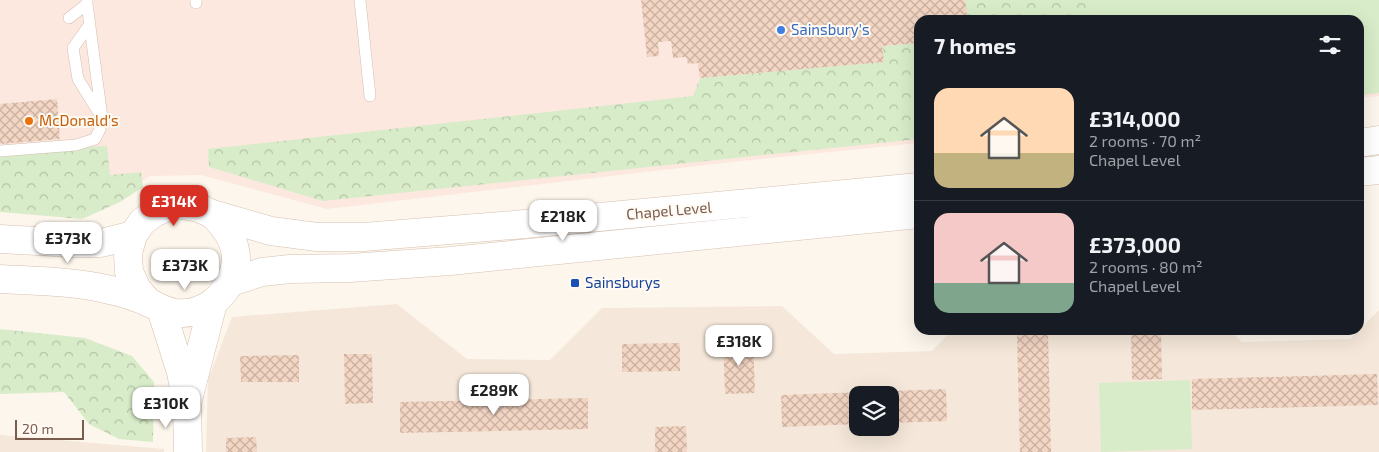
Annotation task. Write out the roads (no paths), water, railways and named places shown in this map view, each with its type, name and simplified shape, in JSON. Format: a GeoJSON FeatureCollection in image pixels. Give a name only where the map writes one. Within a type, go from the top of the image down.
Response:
{"type":"FeatureCollection","features":[{"type":"Feature","properties":{"kind":"main road"},"geometry":{"type":"LineString","coordinates":[[1364,142],[1379,140]]}},
{"type":"Feature","properties":{"kind":"main road"},"geometry":{"type":"LineString","coordinates":[[1364,172],[1379,170]]}},
{"type":"Feature","properties":{"kind":"main road","name":"Chapel Level"},"geometry":{"type":"LineString","coordinates":[[133,235],[142,222],[154,213],[168,207],[183,205],[192,206],[212,214],[271,231],[317,236],[362,236],[514,225],[914,187]]}},
{"type":"Feature","properties":{"kind":"main road","name":"Chapel Level"},"geometry":{"type":"LineString","coordinates":[[0,279],[63,283],[106,289],[173,312],[186,313],[200,310],[213,303],[223,294],[231,282],[235,267],[236,252],[232,238],[224,225],[212,214]]}},
{"type":"Feature","properties":{"kind":"main road","name":"Chapel Level"},"geometry":{"type":"LineString","coordinates":[[231,282],[262,272],[290,269],[350,268],[450,262],[914,215]]}},
{"type":"Feature","properties":{"kind":"main road"},"geometry":{"type":"LineString","coordinates":[[0,239],[101,243],[133,235],[128,253],[129,272],[136,289],[155,306],[181,372],[187,404],[188,452]]}},
{"type":"Feature","properties":{"kind":"main road"},"geometry":{"type":"LineString","coordinates":[[187,404],[213,303]]}},
{"type":"Feature","properties":{"kind":"lane"},"geometry":{"type":"LineString","coordinates":[[360,0],[370,96]]}},
{"type":"Feature","properties":{"kind":"lane"},"geometry":{"type":"LineString","coordinates":[[68,18],[87,2]]}},
{"type":"Feature","properties":{"kind":"lane"},"geometry":{"type":"LineString","coordinates":[[0,151],[76,145],[95,139],[100,129],[102,118],[87,2]]}},
{"type":"Feature","properties":{"kind":"lane"},"geometry":{"type":"LineString","coordinates":[[90,24],[74,48],[78,79],[102,118]]}},
{"type":"Feature","properties":{"kind":"place","name":"Sainsbury's"},"geometry":{"type":"Point","coordinates":[781,30]}},
{"type":"Feature","properties":{"kind":"place","name":"McDonald's"},"geometry":{"type":"Point","coordinates":[29,121]}},
{"type":"Feature","properties":{"kind":"place","name":"Sainsburys"},"geometry":{"type":"Point","coordinates":[575,283]}}]}
